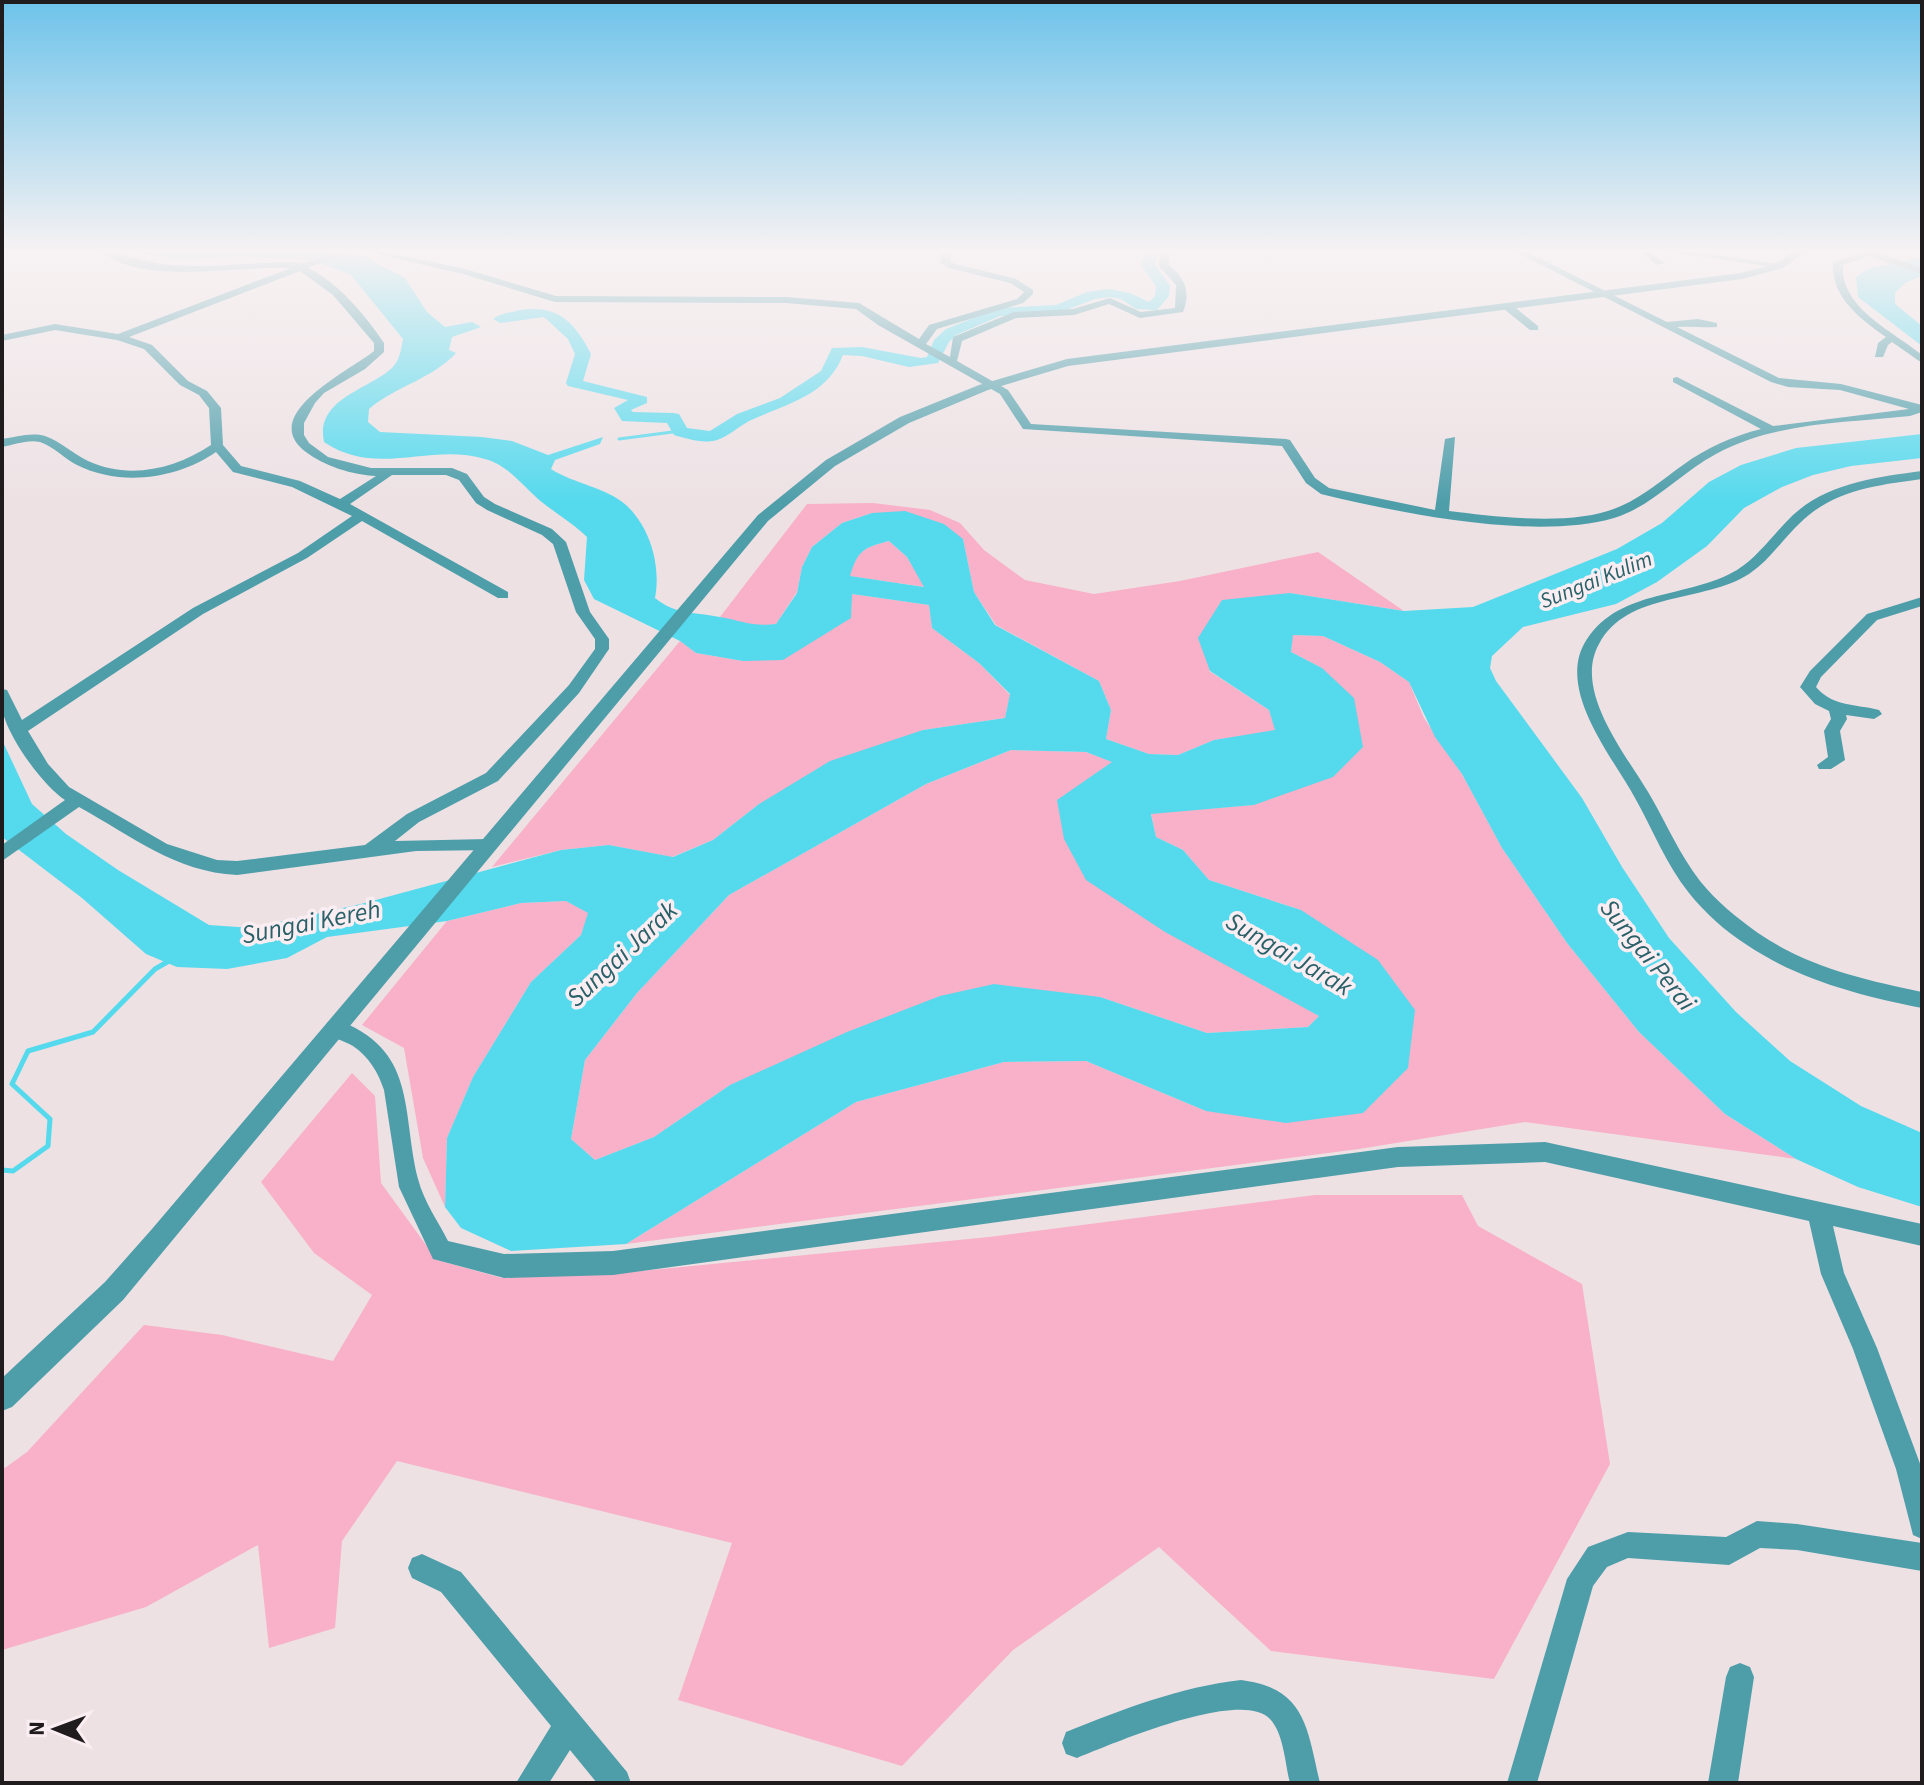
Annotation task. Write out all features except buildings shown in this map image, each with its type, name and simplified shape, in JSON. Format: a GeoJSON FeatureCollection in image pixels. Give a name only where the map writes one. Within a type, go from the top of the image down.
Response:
{"type":"FeatureCollection","features":[{"type":"Feature","properties":{"kind":"street"},"geometry":{"type":"LineString","coordinates":[[108,335],[148,347],[184,383],[203,393],[216,414],[217,446],[244,473],[296,484],[341,504],[503,595]]}},
{"type":"Feature","properties":{"kind":"street"},"geometry":{"type":"LineString","coordinates":[[119,337],[123,335]]}},
{"type":"Feature","properties":{"kind":"street"},"geometry":{"type":"LineString","coordinates":[[371,850],[413,818],[474,789],[499,770],[574,689],[602,649],[602,639],[583,612],[559,542],[547,532],[491,507],[480,500],[463,477],[448,471],[387,474],[324,460],[304,445],[298,435],[303,412],[320,391],[361,367],[379,352],[379,343],[372,335]]}},
{"type":"Feature","properties":{"kind":"street"},"geometry":{"type":"LineString","coordinates":[[905,335],[1004,392],[1027,427],[1286,443],[1310,480],[1325,491],[1442,516],[1511,521],[1609,516],[1635,507],[1679,470],[1717,448],[1774,431],[1918,414]]}},
{"type":"Feature","properties":{"kind":"street"},"geometry":{"type":"LineString","coordinates":[[923,347],[929,335]]}},
{"type":"Feature","properties":{"kind":"street"},"geometry":{"type":"LineString","coordinates":[[948,361],[955,357],[957,339],[966,335]]}},
{"type":"Feature","properties":{"kind":"street"},"geometry":{"type":"LineString","coordinates":[[2,1397],[114,1291],[763,518],[797,486],[888,427],[936,403],[990,384],[1038,370],[1121,354],[1275,335]]}},
{"type":"Feature","properties":{"kind":"street"},"geometry":{"type":"LineString","coordinates":[[1685,335],[1775,380],[1788,384],[1841,387],[1918,414]]}},
{"type":"Feature","properties":{"kind":"street"},"geometry":{"type":"LineString","coordinates":[[1889,335],[1922,360]]}},
{"type":"Feature","properties":{"kind":"street"},"geometry":{"type":"LineString","coordinates":[[1879,355],[1883,343],[1892,338]]}},
{"type":"Feature","properties":{"kind":"street"},"geometry":{"type":"LineString","coordinates":[[1677,380],[1774,431]]}},
{"type":"Feature","properties":{"kind":"street"},"geometry":{"type":"LineString","coordinates":[[1442,516],[1451,439]]}},
{"type":"Feature","properties":{"kind":"street"},"geometry":{"type":"LineString","coordinates":[[2,443],[46,440],[95,468],[142,473],[179,469],[217,446]]}},
{"type":"Feature","properties":{"kind":"street"},"geometry":{"type":"LineString","coordinates":[[341,504],[387,474]]}},
{"type":"Feature","properties":{"kind":"street"},"geometry":{"type":"LineString","coordinates":[[1922,475],[1846,488],[1801,514],[1764,556],[1742,573],[1722,583],[1639,606],[1613,620],[1593,641],[1587,658],[1585,683],[1594,711],[1674,855],[1694,886],[1732,924],[1773,951],[1814,971],[1860,988],[1922,1000]]}},
{"type":"Feature","properties":{"kind":"street"},"geometry":{"type":"LineString","coordinates":[[20,729],[197,611],[310,551],[342,532],[361,515]]}},
{"type":"Feature","properties":{"kind":"street"},"geometry":{"type":"LineString","coordinates":[[1874,714],[1836,709],[1813,695],[1808,687],[1815,674],[1872,617],[1922,601]]}},
{"type":"Feature","properties":{"kind":"street"},"geometry":{"type":"LineString","coordinates":[[2,694],[36,758],[74,802],[143,839],[217,869],[456,843],[485,848]]}},
{"type":"Feature","properties":{"kind":"street"},"geometry":{"type":"LineString","coordinates":[[1825,765],[1837,760],[1832,731],[1839,719],[1836,709]]}},
{"type":"Feature","properties":{"kind":"street"},"geometry":{"type":"LineString","coordinates":[[7,850],[74,802]]}},
{"type":"Feature","properties":{"kind":"street"},"geometry":{"type":"LineString","coordinates":[[335,1028],[353,1035],[379,1054],[395,1086],[407,1180],[441,1251],[504,1266],[613,1263],[1398,1157],[1545,1152],[1922,1235]]}},
{"type":"Feature","properties":{"kind":"street"},"geometry":{"type":"LineString","coordinates":[[1818,1210],[1833,1274],[1865,1348],[1909,1469],[1922,1526]]}},
{"type":"Feature","properties":{"kind":"street"},"geometry":{"type":"LineString","coordinates":[[1522,1783],[1581,1579],[1598,1557],[1628,1545],[1729,1551],[1757,1534],[1797,1537],[1922,1557]]}},
{"type":"Feature","properties":{"kind":"street"},"geometry":{"type":"LineString","coordinates":[[422,1568],[451,1582],[616,1783]]}},
{"type":"Feature","properties":{"kind":"street"},"geometry":{"type":"LineString","coordinates":[[1723,1783],[1740,1677]]}},
{"type":"Feature","properties":{"kind":"street"},"geometry":{"type":"LineString","coordinates":[[1077,1743],[1175,1705],[1260,1695],[1278,1705],[1291,1731],[1305,1783]]}},
{"type":"Feature","properties":{"kind":"street"},"geometry":{"type":"LineString","coordinates":[[531,1783],[569,1725]]}},
{"type":"Feature","properties":{"kind":"shaded area"},"geometry":{"type":"Polygon","coordinates":[[[873,503],[930,510],[960,523],[984,550],[1025,580],[1094,594],[1180,581],[1318,552],[1404,611],[1290,593],[1209,671],[1269,710],[1276,731],[1214,740],[1178,755],[1149,754],[1106,739],[1111,710],[1099,681],[996,625],[974,592],[963,539],[872,513],[842,523],[812,547],[802,567],[797,592],[776,624],[753,627],[720,617],[807,504],[873,503]]]}},
{"type":"Feature","properties":{"kind":"shaded area"},"geometry":{"type":"Polygon","coordinates":[[[889,541],[907,557],[925,587],[849,576],[863,551],[889,541]]]}},
{"type":"Feature","properties":{"kind":"shaded area"},"geometry":{"type":"Polygon","coordinates":[[[852,594],[929,605],[932,628],[979,663],[1010,695],[1005,718],[923,730],[759,804],[713,840],[672,857],[609,845],[561,850],[492,867],[680,641],[696,653],[743,661],[852,594]]]}},
{"type":"Feature","properties":{"kind":"shaded area"},"geometry":{"type":"Polygon","coordinates":[[[1292,635],[1323,636],[1380,662],[1409,682],[1424,718],[1462,774],[1502,848],[1567,943],[1639,1032],[1725,1114],[1796,1159],[1525,1122],[1359,1149],[626,1244],[856,1102],[1004,1062],[1086,1061],[1206,1111],[1363,1113],[1301,910],[1209,880],[1183,850],[1156,837],[1151,813],[1254,805],[1322,668],[1291,652],[1292,635]]]}},
{"type":"Feature","properties":{"kind":"shaded area"},"geometry":{"type":"Polygon","coordinates":[[[1011,750],[1086,752],[1113,762],[1057,801],[1268,985],[1319,1016],[1308,1027],[1207,1033],[1100,997],[730,1085],[654,1137],[595,1160],[571,1139],[585,1060],[637,993],[729,895],[926,784],[1011,750]]]}},
{"type":"Feature","properties":{"kind":"shaded area"},"geometry":{"type":"Polygon","coordinates":[[[566,901],[589,913],[581,935],[531,982],[473,1077],[447,1138],[445,1207],[423,1158],[404,1048],[362,1025],[447,921],[521,903],[566,901]]]}},
{"type":"Feature","properties":{"kind":"shaded area"},"geometry":{"type":"Polygon","coordinates":[[[352,1073],[375,1096],[381,1183],[437,1260],[502,1278],[620,1273],[989,1237],[1315,1195],[1462,1195],[1478,1226],[1582,1284],[1610,1464],[1494,1679],[1271,1651],[1159,1547],[1013,1650],[902,1766],[678,1700],[732,1543],[397,1461],[342,1541],[335,1628],[269,1648],[258,1545],[146,1607],[2,1650],[2,1470],[27,1452],[144,1325],[222,1335],[333,1361],[372,1295],[314,1253],[261,1182],[352,1073]]]}},
{"type":"Feature","properties":{"kind":"water"},"geometry":{"type":"Polygon","coordinates":[[[400,335],[457,335],[452,337],[449,350],[456,353],[436,369],[369,409],[368,422],[380,432],[512,441],[548,455],[603,437],[600,444],[555,460],[551,469],[609,494],[635,514],[652,548],[657,574],[655,598],[663,603],[678,610],[754,624],[776,624],[797,593],[802,567],[812,547],[842,523],[872,513],[905,511],[944,524],[963,539],[974,592],[995,625],[1099,681],[1111,710],[1106,739],[1149,754],[1178,755],[1214,740],[1275,730],[1269,710],[1210,671],[1198,638],[1222,600],[1290,593],[1404,611],[1473,607],[1617,549],[1662,523],[1709,482],[1741,465],[1796,448],[1922,434],[1922,458],[1851,466],[1813,475],[1782,487],[1744,508],[1707,546],[1657,582],[1616,604],[1523,627],[1492,656],[1490,668],[1496,681],[1582,798],[1622,867],[1669,938],[1736,1012],[1790,1061],[1861,1106],[1922,1133],[1922,1207],[1858,1187],[1796,1159],[1725,1114],[1639,1032],[1567,943],[1502,848],[1462,774],[1435,737],[1409,682],[1380,662],[1323,636],[1293,635],[1291,652],[1322,668],[1354,698],[1363,747],[1333,777],[1254,805],[1151,814],[1156,837],[1183,850],[1209,880],[1301,910],[1378,960],[1415,1010],[1408,1068],[1363,1113],[1286,1123],[1206,1111],[1086,1061],[1004,1062],[856,1102],[626,1244],[511,1251],[461,1228],[445,1207],[447,1138],[473,1077],[531,982],[581,935],[588,913],[566,901],[521,903],[447,921],[327,937],[287,958],[227,969],[177,967],[146,954],[82,898],[2,837],[2,740],[32,804],[66,834],[118,870],[209,925],[252,928],[361,904],[561,850],[609,845],[673,857],[713,840],[759,804],[830,761],[923,730],[1005,718],[1010,694],[979,663],[932,628],[929,605],[852,594],[851,618],[783,660],[743,661],[696,653],[680,641],[594,599],[584,580],[587,537],[502,466],[464,455],[364,457],[324,442],[323,427],[327,415],[346,397],[392,368],[403,339],[400,335]],[[889,541],[873,546],[863,551],[850,576],[924,587],[907,557],[889,541]],[[1011,750],[926,784],[729,895],[637,993],[585,1060],[571,1139],[595,1160],[654,1137],[730,1085],[847,1032],[940,996],[994,984],[1100,997],[1207,1033],[1308,1027],[1319,1016],[1165,932],[1086,880],[1064,839],[1057,800],[1112,762],[1086,752],[1011,750]]]}},
{"type":"Feature","properties":{"kind":"water"},"geometry":{"type":"Polygon","coordinates":[[[1908,335],[1922,335],[1922,346],[1908,335]]]}},
{"type":"Feature","properties":{"kind":"waterway"},"geometry":{"type":"LineString","coordinates":[[573,335],[583,354],[574,383],[641,400],[622,408],[628,417],[673,418],[680,431],[697,436],[713,436],[743,418],[786,401],[828,373],[837,351],[862,351],[921,362],[933,360],[947,335]]}},
{"type":"Feature","properties":{"kind":"waterway"},"geometry":{"type":"LineString","coordinates":[[619,439],[680,431],[669,432]]}},
{"type":"Feature","properties":{"kind":"waterway"},"geometry":{"type":"LineString","coordinates":[[2,1170],[13,1171],[48,1146],[50,1119],[12,1084],[28,1051],[93,1032],[155,969],[169,961]]}},
{"type":"Feature","properties":{"kind":"water label","name":"Sungai Kulim"},"geometry":{"type":"Point","coordinates":[1596,580]}},
{"type":"Feature","properties":{"kind":"water label","name":"Sungai Kereh"},"geometry":{"type":"Point","coordinates":[311,922]}},
{"type":"Feature","properties":{"kind":"water label","name":"Sungai Jarak"},"geometry":{"type":"Point","coordinates":[622,954]}},
{"type":"Feature","properties":{"kind":"water label","name":"Sungai Jarak"},"geometry":{"type":"Point","coordinates":[1289,954]}},
{"type":"Feature","properties":{"kind":"water label","name":"Sungai Perai"},"geometry":{"type":"Point","coordinates":[1648,955]}}]}
